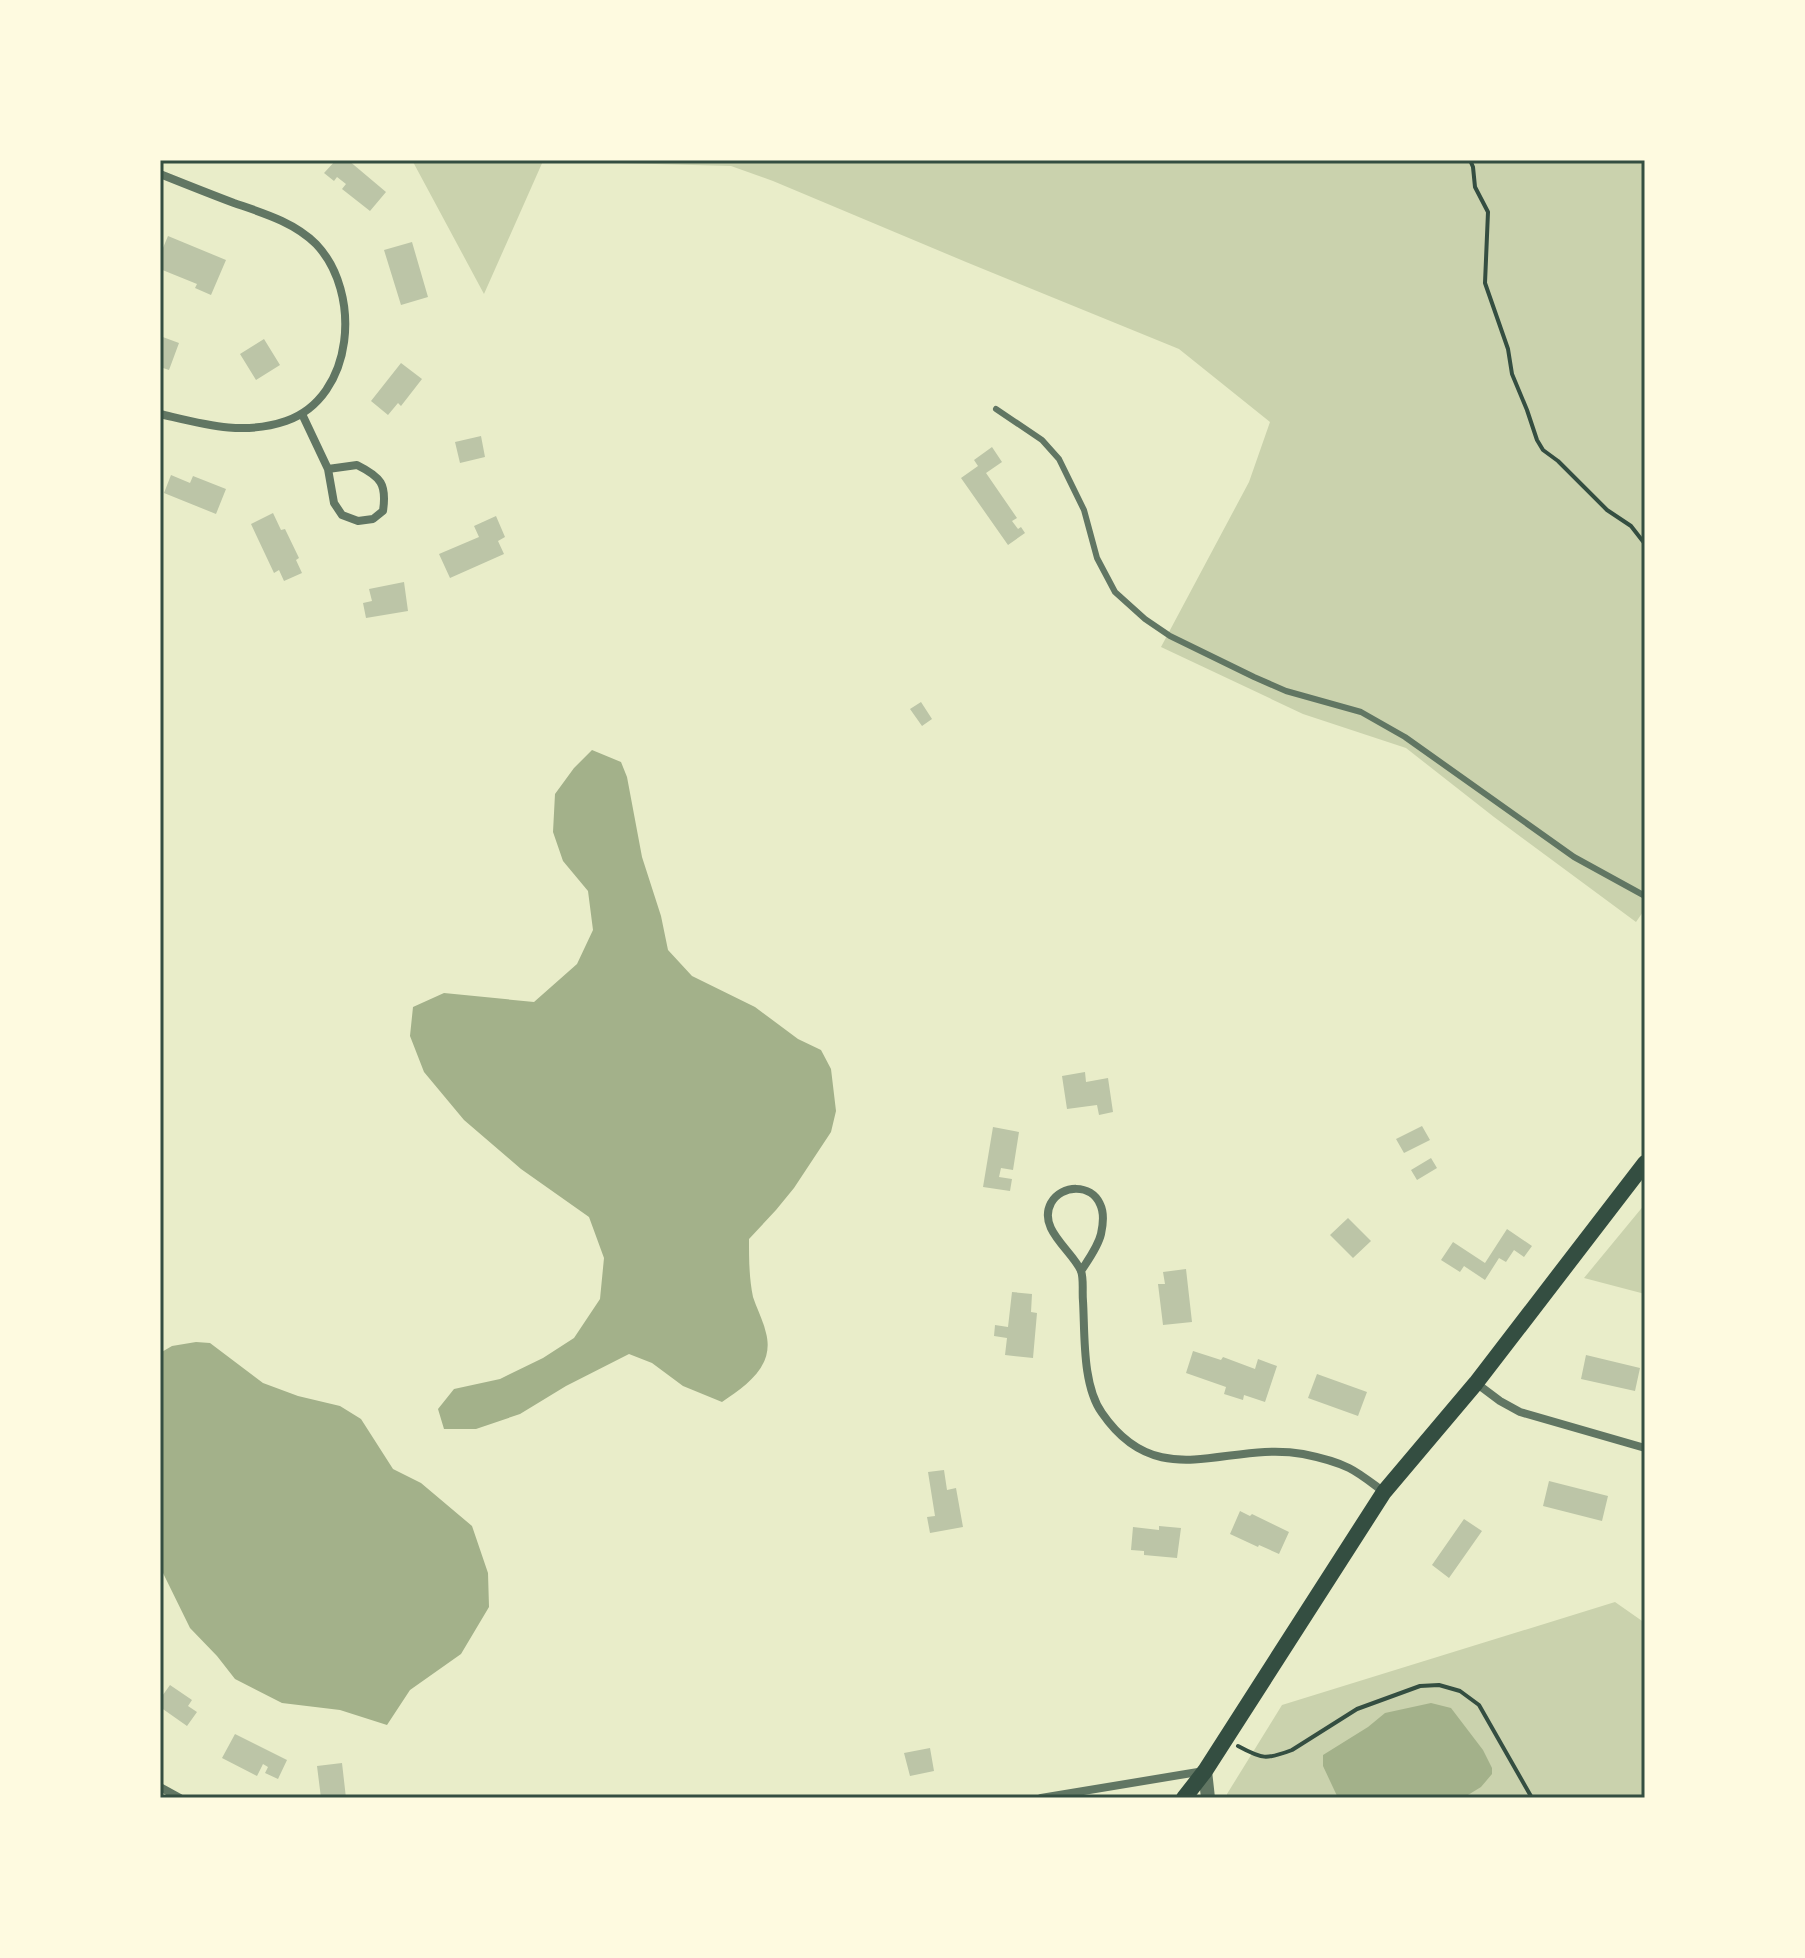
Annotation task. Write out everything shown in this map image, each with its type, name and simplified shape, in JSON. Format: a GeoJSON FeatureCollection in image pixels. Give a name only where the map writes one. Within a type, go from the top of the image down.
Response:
{"type":"FeatureCollection","features":[{"type":"Feature","properties":{"kind":"main road"},"geometry":{"type":"LineString","coordinates":[[1184,1798],[1205,1771],[1384,1492],[1476,1383],[1645,1163]]}},
{"type":"Feature","properties":{"kind":"street"},"geometry":{"type":"LineString","coordinates":[[160,174],[284,222],[301,232],[328,260],[339,281],[346,319],[346,338],[331,383],[302,414],[250,428],[219,428],[160,414]]}},
{"type":"Feature","properties":{"kind":"street"},"geometry":{"type":"LineString","coordinates":[[302,414],[328,469],[334,503],[342,515],[358,521],[373,519],[383,511],[383,484],[372,473],[357,465],[328,469]]}},
{"type":"Feature","properties":{"kind":"street"},"geometry":{"type":"LineString","coordinates":[[1081,1271],[1100,1237],[1102,1219],[1100,1205],[1093,1194],[1079,1188],[1058,1194],[1050,1204],[1048,1214],[1051,1228],[1081,1271],[1091,1392],[1101,1412],[1134,1446],[1154,1456],[1174,1460],[1199,1460],[1245,1453],[1301,1453],[1350,1468],[1384,1492]]}},
{"type":"Feature","properties":{"kind":"street"},"geometry":{"type":"LineString","coordinates":[[1476,1383],[1520,1412],[1645,1448]]}},
{"type":"Feature","properties":{"kind":"street"},"geometry":{"type":"LineString","coordinates":[[1041,1798],[1205,1771],[1208,1798]]}},
{"type":"Feature","properties":{"kind":"street"},"geometry":{"type":"LineString","coordinates":[[160,1787],[180,1798]]}},
{"type":"Feature","properties":{"kind":"lane"},"geometry":{"type":"LineString","coordinates":[[996,409],[1042,440],[1059,459],[1084,510],[1097,558],[1115,592],[1145,619],[1170,636],[1286,691],[1361,712],[1405,737],[1574,857],[1645,896]]}},
{"type":"Feature","properties":{"kind":"path"},"geometry":{"type":"LineString","coordinates":[[1470,160],[1475,187],[1488,212],[1485,283],[1508,349],[1512,374],[1537,440],[1543,450],[1607,510],[1631,526],[1645,544]]}},
{"type":"Feature","properties":{"kind":"path"},"geometry":{"type":"LineString","coordinates":[[1225,1739],[1257,1756],[1269,1757],[1292,1750],[1357,1709],[1420,1686],[1439,1685],[1460,1691],[1479,1705],[1532,1798]]}},
{"type":"Feature","properties":{"kind":"shaded area"},"geometry":{"type":"Polygon","coordinates":[[[412,160],[1645,160],[1645,909],[1636,922],[1406,748],[1303,714],[1161,647],[1249,482],[1270,422],[1179,349],[731,166],[543,161],[484,294],[412,160]]]}},
{"type":"Feature","properties":{"kind":"shaded area"},"geometry":{"type":"Polygon","coordinates":[[[592,750],[621,762],[627,777],[642,857],[661,916],[668,950],[692,976],[755,1007],[798,1039],[821,1050],[831,1069],[836,1111],[831,1132],[794,1188],[749,1239],[753,1297],[768,1345],[762,1365],[749,1382],[722,1402],[683,1386],[652,1363],[629,1354],[520,1414],[476,1429],[444,1429],[438,1409],[454,1389],[500,1379],[543,1358],[574,1338],[600,1299],[604,1258],[589,1217],[521,1169],[464,1120],[424,1072],[410,1036],[413,1007],[444,993],[534,1002],[577,964],[593,930],[588,891],[563,861],[553,832],[555,794],[592,750]]]}},
{"type":"Feature","properties":{"kind":"shaded area"},"geometry":{"type":"Polygon","coordinates":[[[1645,1204],[1645,1294],[1584,1278],[1645,1204]]]}},
{"type":"Feature","properties":{"kind":"shaded area"},"geometry":{"type":"Polygon","coordinates":[[[210,1343],[263,1383],[298,1396],[340,1406],[361,1419],[393,1469],[421,1483],[472,1526],[488,1573],[489,1607],[461,1654],[410,1690],[387,1725],[340,1710],[282,1703],[235,1679],[190,1628],[160,1567],[160,1353],[172,1346],[210,1343]]]}},
{"type":"Feature","properties":{"kind":"shaded area"},"geometry":{"type":"Polygon","coordinates":[[[1615,1602],[1645,1623],[1645,1798],[1227,1798],[1282,1705],[1615,1602]]]}},
{"type":"Feature","properties":{"kind":"shaded area"},"geometry":{"type":"Polygon","coordinates":[[[1431,1703],[1451,1708],[1483,1750],[1492,1774],[1481,1787],[1463,1798],[1338,1798],[1323,1766],[1323,1755],[1385,1713],[1431,1703]]]}},
{"type":"Feature","properties":{"kind":"building"},"geometry":{"type":"Polygon","coordinates":[[[336,160],[348,160],[386,192],[370,211],[342,189],[346,184],[337,177],[334,181],[324,173],[336,160]]]}},
{"type":"Feature","properties":{"kind":"building"},"geometry":{"type":"Polygon","coordinates":[[[168,236],[226,260],[211,295],[195,288],[197,284],[160,269],[160,255],[168,236]]]}},
{"type":"Feature","properties":{"kind":"building"},"geometry":{"type":"Polygon","coordinates":[[[412,242],[428,297],[401,305],[384,250],[412,242]]]}},
{"type":"Feature","properties":{"kind":"building"},"geometry":{"type":"Polygon","coordinates":[[[160,336],[179,343],[169,370],[160,367],[160,336]]]}},
{"type":"Feature","properties":{"kind":"building"},"geometry":{"type":"Polygon","coordinates":[[[264,339],[280,365],[256,380],[240,354],[264,339]]]}},
{"type":"Feature","properties":{"kind":"building"},"geometry":{"type":"Polygon","coordinates":[[[401,363],[422,379],[401,406],[398,403],[388,415],[371,401],[401,363]]]}},
{"type":"Feature","properties":{"kind":"building"},"geometry":{"type":"Polygon","coordinates":[[[481,436],[485,457],[460,463],[455,442],[481,436]]]}},
{"type":"Feature","properties":{"kind":"building"},"geometry":{"type":"Polygon","coordinates":[[[992,447],[1002,462],[986,473],[1017,518],[1012,521],[1025,533],[1008,545],[961,478],[978,466],[974,460],[992,447]]]}},
{"type":"Feature","properties":{"kind":"building"},"geometry":{"type":"Polygon","coordinates":[[[171,475],[190,483],[193,476],[226,489],[216,514],[164,493],[171,475]]]}},
{"type":"Feature","properties":{"kind":"building"},"geometry":{"type":"Polygon","coordinates":[[[273,513],[281,530],[285,529],[299,558],[296,560],[302,573],[284,581],[279,570],[274,573],[251,524],[273,513]]]}},
{"type":"Feature","properties":{"kind":"building"},"geometry":{"type":"Polygon","coordinates":[[[496,516],[505,537],[498,541],[504,554],[450,578],[439,554],[479,537],[474,526],[496,516]]]}},
{"type":"Feature","properties":{"kind":"building"},"geometry":{"type":"Polygon","coordinates":[[[404,582],[408,611],[366,618],[363,603],[372,601],[369,589],[404,582]]]}},
{"type":"Feature","properties":{"kind":"building"},"geometry":{"type":"Polygon","coordinates":[[[921,702],[932,719],[922,726],[910,709],[921,702]]]}},
{"type":"Feature","properties":{"kind":"building"},"geometry":{"type":"Polygon","coordinates":[[[1085,1072],[1086,1082],[1108,1078],[1113,1112],[1099,1115],[1097,1105],[1067,1109],[1062,1076],[1085,1072]]]}},
{"type":"Feature","properties":{"kind":"building"},"geometry":{"type":"Polygon","coordinates":[[[1422,1126],[1430,1140],[1404,1153],[1396,1139],[1422,1126]]]}},
{"type":"Feature","properties":{"kind":"building"},"geometry":{"type":"Polygon","coordinates":[[[993,1127],[1019,1132],[1013,1170],[1001,1168],[999,1177],[1012,1179],[1010,1191],[983,1187],[993,1127]]]}},
{"type":"Feature","properties":{"kind":"building"},"geometry":{"type":"Polygon","coordinates":[[[1431,1158],[1437,1168],[1417,1180],[1411,1170],[1431,1158]]]}},
{"type":"Feature","properties":{"kind":"building"},"geometry":{"type":"Polygon","coordinates":[[[1348,1218],[1371,1241],[1353,1258],[1330,1235],[1348,1218]]]}},
{"type":"Feature","properties":{"kind":"building"},"geometry":{"type":"Polygon","coordinates":[[[1507,1229],[1532,1246],[1524,1257],[1514,1250],[1506,1262],[1499,1258],[1485,1280],[1464,1266],[1460,1272],[1441,1260],[1453,1242],[1485,1263],[1507,1229]]]}},
{"type":"Feature","properties":{"kind":"building"},"geometry":{"type":"Polygon","coordinates":[[[1186,1269],[1192,1322],[1163,1325],[1158,1284],[1165,1284],[1163,1272],[1186,1269]]]}},
{"type":"Feature","properties":{"kind":"building"},"geometry":{"type":"Polygon","coordinates":[[[1012,1292],[1032,1294],[1031,1312],[1037,1313],[1033,1358],[1005,1355],[1007,1338],[994,1336],[995,1325],[1008,1327],[1012,1292]]]}},
{"type":"Feature","properties":{"kind":"building"},"geometry":{"type":"Polygon","coordinates":[[[1193,1351],[1221,1360],[1223,1357],[1255,1369],[1258,1359],[1277,1366],[1265,1402],[1244,1395],[1243,1400],[1224,1394],[1226,1387],[1186,1373],[1193,1351]]]}},
{"type":"Feature","properties":{"kind":"building"},"geometry":{"type":"Polygon","coordinates":[[[1586,1355],[1640,1368],[1635,1391],[1581,1379],[1586,1355]]]}},
{"type":"Feature","properties":{"kind":"building"},"geometry":{"type":"Polygon","coordinates":[[[1317,1374],[1367,1392],[1358,1416],[1308,1398],[1317,1374]]]}},
{"type":"Feature","properties":{"kind":"building"},"geometry":{"type":"Polygon","coordinates":[[[944,1470],[947,1490],[956,1488],[963,1527],[930,1533],[927,1517],[935,1516],[928,1472],[944,1470]]]}},
{"type":"Feature","properties":{"kind":"building"},"geometry":{"type":"Polygon","coordinates":[[[1549,1481],[1608,1496],[1602,1521],[1543,1506],[1549,1481]]]}},
{"type":"Feature","properties":{"kind":"building"},"geometry":{"type":"Polygon","coordinates":[[[1240,1511],[1289,1532],[1279,1554],[1230,1534],[1240,1511]]]}},
{"type":"Feature","properties":{"kind":"building"},"geometry":{"type":"Polygon","coordinates":[[[1464,1519],[1482,1531],[1449,1578],[1432,1565],[1464,1519]]]}},
{"type":"Feature","properties":{"kind":"building"},"geometry":{"type":"Polygon","coordinates":[[[1159,1526],[1181,1528],[1177,1558],[1144,1555],[1144,1551],[1131,1550],[1133,1527],[1159,1530],[1159,1526]]]}},
{"type":"Feature","properties":{"kind":"building"},"geometry":{"type":"Polygon","coordinates":[[[170,1685],[192,1700],[188,1706],[197,1712],[187,1726],[160,1707],[160,1699],[170,1685]]]}},
{"type":"Feature","properties":{"kind":"building"},"geometry":{"type":"Polygon","coordinates":[[[235,1734],[287,1760],[278,1779],[265,1773],[268,1767],[263,1764],[257,1776],[222,1758],[235,1734]]]}},
{"type":"Feature","properties":{"kind":"building"},"geometry":{"type":"Polygon","coordinates":[[[930,1748],[934,1771],[910,1776],[904,1753],[930,1748]]]}},
{"type":"Feature","properties":{"kind":"building"},"geometry":{"type":"Polygon","coordinates":[[[342,1763],[346,1798],[321,1798],[317,1766],[342,1763]]]}}]}
